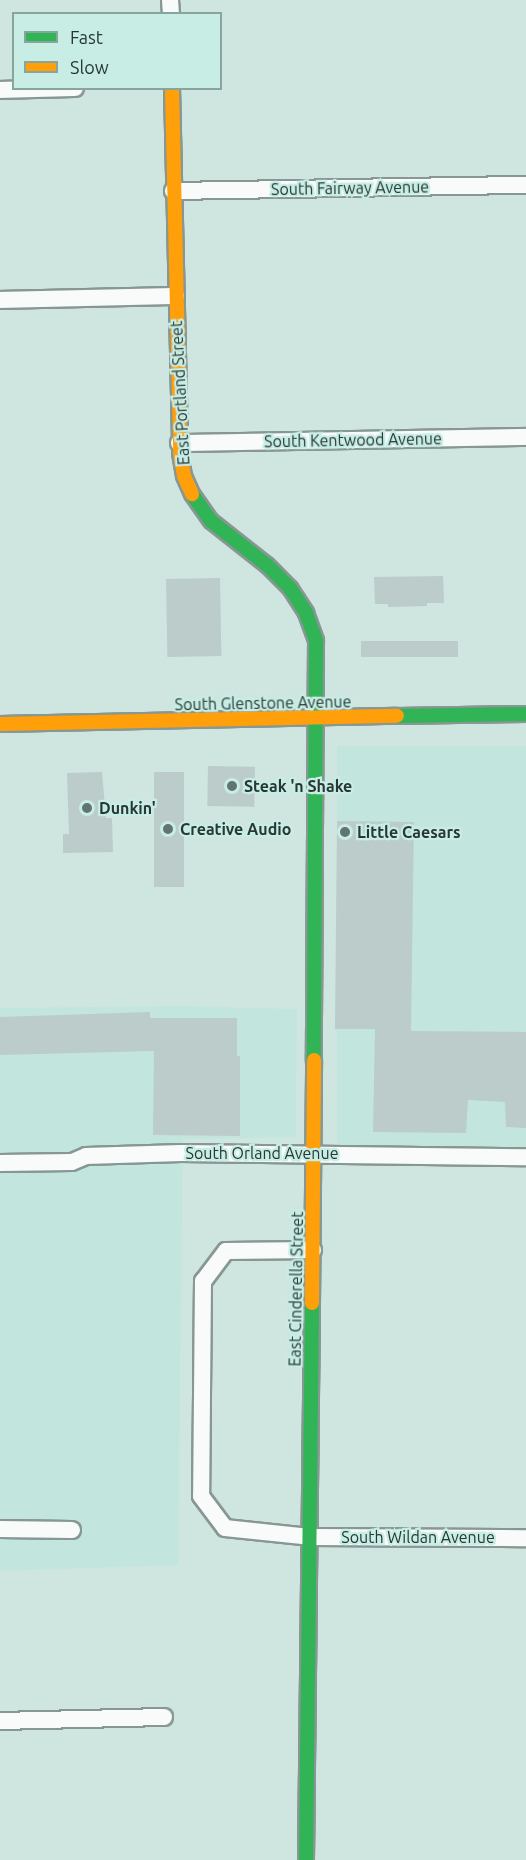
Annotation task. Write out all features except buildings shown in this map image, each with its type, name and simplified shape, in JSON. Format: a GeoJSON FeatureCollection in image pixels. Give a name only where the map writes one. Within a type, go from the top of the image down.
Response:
{"type":"FeatureCollection","features":[{"type":"Feature","properties":{"kind":"street","name":"East Portland Street"},"geometry":{"type":"LineString","coordinates":[[172,90],[180,443],[184,476],[202,511],[221,531],[280,577],[306,613],[316,641],[318,718]]}},
{"type":"Feature","properties":{"kind":"street","name":"South Fairway Avenue"},"geometry":{"type":"LineString","coordinates":[[173,191],[526,185]]}},
{"type":"Feature","properties":{"kind":"street"},"geometry":{"type":"LineString","coordinates":[[0,300],[176,296]]}},
{"type":"Feature","properties":{"kind":"street","name":"South Kentwood Avenue"},"geometry":{"type":"LineString","coordinates":[[180,443],[526,437]]}},
{"type":"Feature","properties":{"kind":"street","name":"South Glenstone Avenue"},"geometry":{"type":"LineString","coordinates":[[0,724],[526,714]]}},
{"type":"Feature","properties":{"kind":"street","name":"East Cinderella Street"},"geometry":{"type":"LineString","coordinates":[[306,1860],[318,718]]}},
{"type":"Feature","properties":{"kind":"street","name":"South Orland Avenue"},"geometry":{"type":"LineString","coordinates":[[0,1163],[72,1162],[86,1156],[181,1153],[526,1157]]}},
{"type":"Feature","properties":{"kind":"street","name":"South Wildan Avenue"},"geometry":{"type":"LineString","coordinates":[[313,1250],[226,1251],[203,1281],[201,1496],[225,1528],[309,1537],[526,1538]]}},
{"type":"Feature","properties":{"kind":"street"},"geometry":{"type":"LineString","coordinates":[[0,1529],[72,1530]]}},
{"type":"Feature","properties":{"kind":"street"},"geometry":{"type":"LineString","coordinates":[[0,1721],[164,1717]]}},
{"type":"Feature","properties":{"kind":"shaded area"},"geometry":{"type":"Polygon","coordinates":[[[337,746],[526,746],[526,1147],[337,1147],[337,746]]]}},
{"type":"Feature","properties":{"kind":"shaded area"},"geometry":{"type":"Polygon","coordinates":[[[181,1006],[297,1009],[296,1137],[183,1139],[178,1565],[0,1571],[0,1008],[181,1006]]]}},
{"type":"Feature","properties":{"kind":"traffic: fast"},"geometry":{"type":"LineString","coordinates":[[192,494],[211,521],[267,565],[290,588],[306,613],[316,641],[314,1060]]}},
{"type":"Feature","properties":{"kind":"traffic: fast"},"geometry":{"type":"LineString","coordinates":[[397,716],[526,714]]}},
{"type":"Feature","properties":{"kind":"traffic: fast"},"geometry":{"type":"LineString","coordinates":[[306,1860],[312,1303]]}},
{"type":"Feature","properties":{"kind":"traffic: slow"},"geometry":{"type":"LineString","coordinates":[[172,90],[180,453],[184,476],[192,494]]}},
{"type":"Feature","properties":{"kind":"traffic: slow"},"geometry":{"type":"LineString","coordinates":[[0,724],[397,716]]}},
{"type":"Feature","properties":{"kind":"traffic: slow"},"geometry":{"type":"LineString","coordinates":[[312,1303],[314,1060]]}},
{"type":"Feature","properties":{"kind":"place","name":"Steak 'n Shake"},"geometry":{"type":"Point","coordinates":[232,786]}},
{"type":"Feature","properties":{"kind":"place","name":"Dunkin'"},"geometry":{"type":"Point","coordinates":[87,808]}},
{"type":"Feature","properties":{"kind":"place","name":"Creative Audio"},"geometry":{"type":"Point","coordinates":[168,829]}},
{"type":"Feature","properties":{"kind":"place","name":"Little Caesars"},"geometry":{"type":"Point","coordinates":[345,832]}}]}
